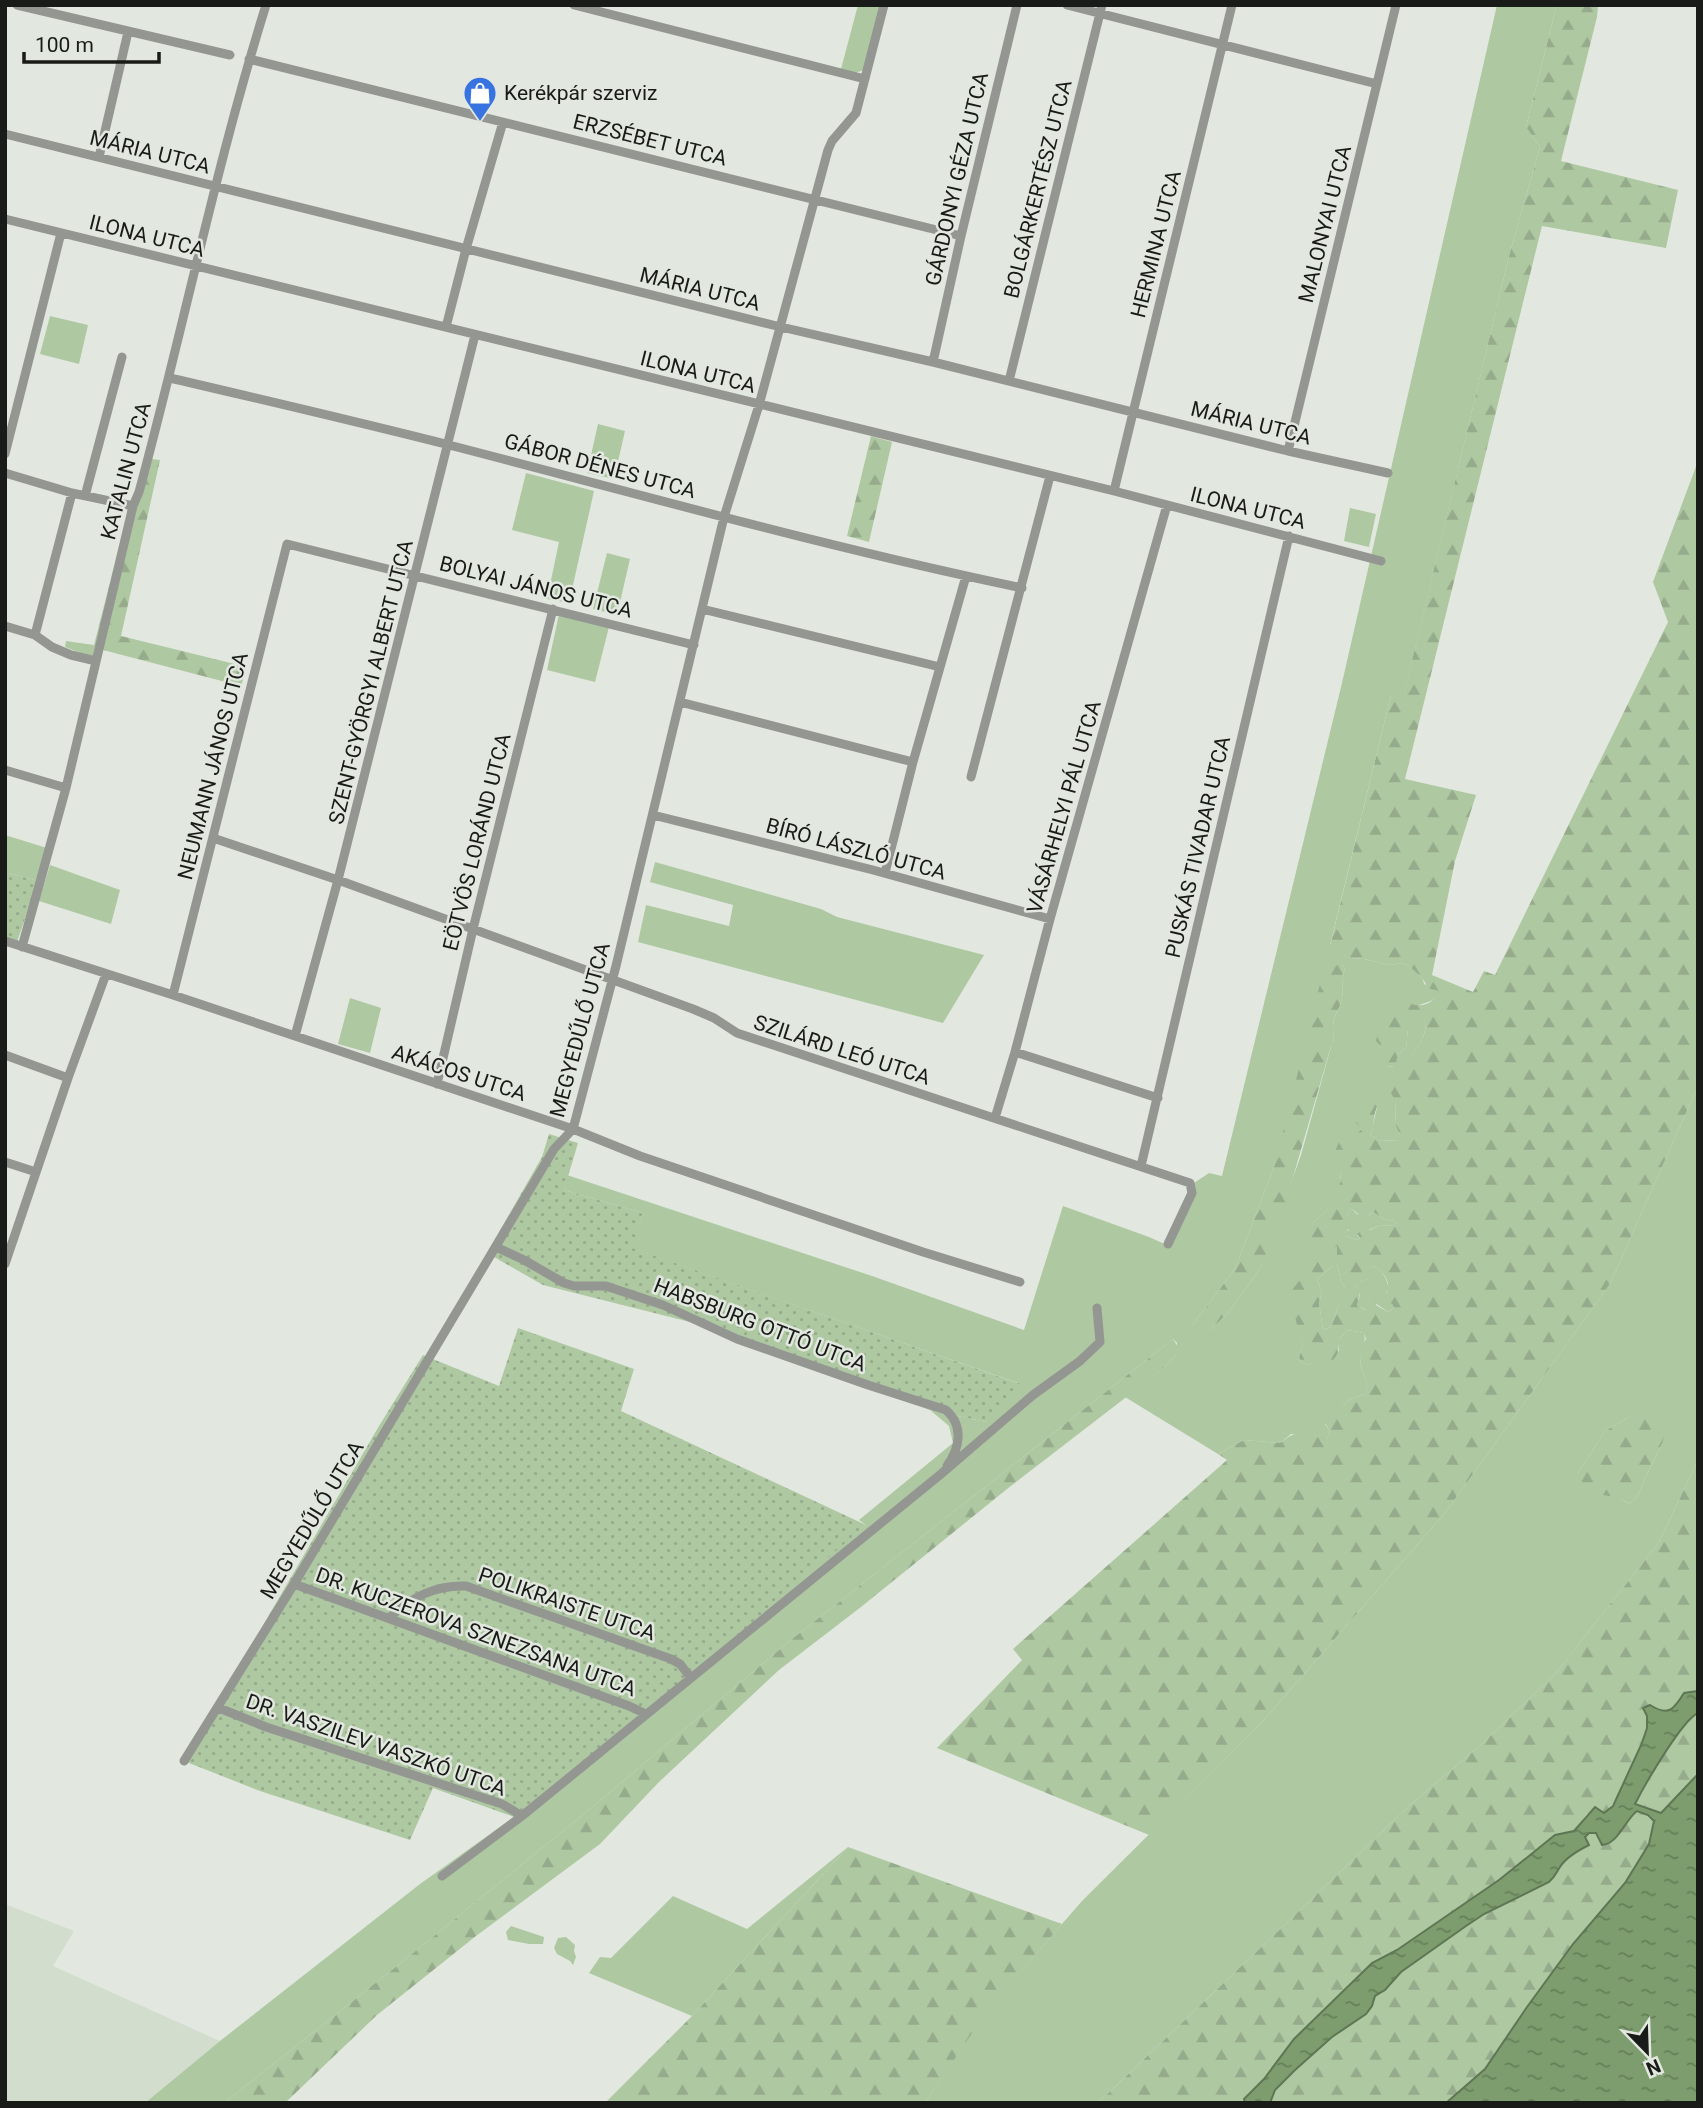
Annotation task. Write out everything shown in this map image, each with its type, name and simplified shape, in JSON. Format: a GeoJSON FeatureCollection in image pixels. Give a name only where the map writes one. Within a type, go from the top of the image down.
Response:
{"type":"FeatureCollection","features":[{"type":"Feature","properties":{"kind":"street"},"geometry":{"type":"LineString","coordinates":[[17,5],[230,55]]}},
{"type":"Feature","properties":{"kind":"street","name":"KATALIN UTCA"},"geometry":{"type":"LineString","coordinates":[[22,947],[66,788],[133,506],[170,378],[249,59],[266,5]]}},
{"type":"Feature","properties":{"kind":"street"},"geometry":{"type":"LineString","coordinates":[[574,5],[865,79]]}},
{"type":"Feature","properties":{"kind":"street","name":"MEGYEDŰLŐ UTCA"},"geometry":{"type":"LineString","coordinates":[[184,1761],[294,1584],[554,1149],[573,1129],[613,979],[724,517],[759,405],[828,150],[832,141],[856,113],[884,5]]}},
{"type":"Feature","properties":{"kind":"street","name":"GÁRDONYI GÉZA UTCA"},"geometry":{"type":"LineString","coordinates":[[933,362],[1017,5]]}},
{"type":"Feature","properties":{"kind":"street"},"geometry":{"type":"LineString","coordinates":[[1067,5],[1101,9],[1222,45],[1377,84]]}},
{"type":"Feature","properties":{"kind":"street","name":"HERMINA UTCA"},"geometry":{"type":"LineString","coordinates":[[1114,491],[1232,5]]}},
{"type":"Feature","properties":{"kind":"street","name":"MALONYAI UTCA"},"geometry":{"type":"LineString","coordinates":[[1288,451],[1396,5]]}},
{"type":"Feature","properties":{"kind":"street","name":"BOLGÁRKERTÉSZ UTCA"},"geometry":{"type":"LineString","coordinates":[[1009,381],[1101,9]]}},
{"type":"Feature","properties":{"kind":"street"},"geometry":{"type":"LineString","coordinates":[[99,157],[128,32]]}},
{"type":"Feature","properties":{"kind":"street","name":"ERZSÉBET UTCA"},"geometry":{"type":"LineString","coordinates":[[249,59],[961,236]]}},
{"type":"Feature","properties":{"kind":"street"},"geometry":{"type":"LineString","coordinates":[[446,327],[503,122]]}},
{"type":"Feature","properties":{"kind":"street","name":"MÁRIA UTCA"},"geometry":{"type":"LineString","coordinates":[[5,134],[781,327],[1388,473]]}},
{"type":"Feature","properties":{"kind":"street","name":"ILONA UTCA"},"geometry":{"type":"LineString","coordinates":[[5,219],[1114,491],[1381,561]]}},
{"type":"Feature","properties":{"kind":"street"},"geometry":{"type":"LineString","coordinates":[[5,454],[61,233]]}},
{"type":"Feature","properties":{"kind":"street","name":"SZENT-GYÖRGYI ALBERT UTCA"},"geometry":{"type":"LineString","coordinates":[[295,1036],[338,880],[475,335]]}},
{"type":"Feature","properties":{"kind":"street"},"geometry":{"type":"LineString","coordinates":[[85,496],[122,357]]}},
{"type":"Feature","properties":{"kind":"street","name":"GÁBOR DÉNES UTCA"},"geometry":{"type":"LineString","coordinates":[[170,378],[449,445],[724,517],[1022,588]]}},
{"type":"Feature","properties":{"kind":"street"},"geometry":{"type":"LineString","coordinates":[[5,473],[72,493],[133,506]]}},
{"type":"Feature","properties":{"kind":"street"},"geometry":{"type":"LineString","coordinates":[[971,776],[1050,476]]}},
{"type":"Feature","properties":{"kind":"street"},"geometry":{"type":"LineString","coordinates":[[35,635],[72,493]]}},
{"type":"Feature","properties":{"kind":"street","name":"VÁSÁRHELYI PÁL UTCA"},"geometry":{"type":"LineString","coordinates":[[995,1118],[1167,505]]}},
{"type":"Feature","properties":{"kind":"street","name":"PUSKÁS TIVADAR UTCA"},"geometry":{"type":"LineString","coordinates":[[1142,1167],[1289,536]]}},
{"type":"Feature","properties":{"kind":"street","name":"BOLYAI JÁNOS UTCA"},"geometry":{"type":"LineString","coordinates":[[287,544],[694,645]]}},
{"type":"Feature","properties":{"kind":"street","name":"NEUMANN JÁNOS UTCA"},"geometry":{"type":"LineString","coordinates":[[173,995],[287,544]]}},
{"type":"Feature","properties":{"kind":"street"},"geometry":{"type":"LineString","coordinates":[[885,873],[913,762],[966,576]]}},
{"type":"Feature","properties":{"kind":"street","name":"EÖTVÖS LORÁND UTCA"},"geometry":{"type":"LineString","coordinates":[[436,1084],[472,929],[553,609]]}},
{"type":"Feature","properties":{"kind":"street"},"geometry":{"type":"LineString","coordinates":[[702,609],[940,667]]}},
{"type":"Feature","properties":{"kind":"street"},"geometry":{"type":"LineString","coordinates":[[5,626],[35,635],[63,652],[96,661]]}},
{"type":"Feature","properties":{"kind":"street"},"geometry":{"type":"LineString","coordinates":[[680,702],[913,762]]}},
{"type":"Feature","properties":{"kind":"street"},"geometry":{"type":"LineString","coordinates":[[5,769],[66,788]]}},
{"type":"Feature","properties":{"kind":"street","name":"BÍRÓ LÁSZLÓ UTCA"},"geometry":{"type":"LineString","coordinates":[[653,815],[885,873],[1050,919]]}},
{"type":"Feature","properties":{"kind":"street","name":"SZILÁRD LEÓ UTCA"},"geometry":{"type":"LineString","coordinates":[[213,838],[613,979],[714,1017],[737,1034],[1190,1182],[1192,1193],[1168,1244]]}},
{"type":"Feature","properties":{"kind":"street","name":"AKÁCOS UTCA"},"geometry":{"type":"LineString","coordinates":[[5,941],[573,1129],[640,1156],[1020,1282]]}},
{"type":"Feature","properties":{"kind":"street"},"geometry":{"type":"LineString","coordinates":[[5,1264],[106,974]]}},
{"type":"Feature","properties":{"kind":"street"},"geometry":{"type":"LineString","coordinates":[[1015,1052],[1157,1098]]}},
{"type":"Feature","properties":{"kind":"street"},"geometry":{"type":"LineString","coordinates":[[5,1055],[68,1078]]}},
{"type":"Feature","properties":{"kind":"street"},"geometry":{"type":"LineString","coordinates":[[5,1162],[36,1172]]}},
{"type":"Feature","properties":{"kind":"street","name":"HABSBURG OTTÓ UTCA"},"geometry":{"type":"LineString","coordinates":[[496,1247],[564,1283],[574,1286],[606,1286],[663,1305],[737,1339],[946,1410],[957,1426],[958,1445],[941,1474]]}},
{"type":"Feature","properties":{"kind":"street"},"geometry":{"type":"LineString","coordinates":[[442,1876],[522,1816],[984,1439],[1001,1422],[1080,1361],[1100,1342],[1097,1308]]}},
{"type":"Feature","properties":{"kind":"street","name":"DR. KUCZEROVA SZNEZSANA UTCA"},"geometry":{"type":"LineString","coordinates":[[294,1584],[646,1714]]}},
{"type":"Feature","properties":{"kind":"street","name":"POLIKRAISTE UTCA"},"geometry":{"type":"LineString","coordinates":[[389,1618],[422,1595],[446,1585],[466,1586],[671,1659],[680,1664],[691,1678]]}},
{"type":"Feature","properties":{"kind":"street","name":"DR. VASZILEV VASZKÓ UTCA"},"geometry":{"type":"LineString","coordinates":[[219,1708],[278,1731],[502,1804],[522,1816]]}},
{"type":"Feature","properties":{"kind":"shaded area"},"geometry":{"type":"Polygon","coordinates":[[[5,1904],[74,1931],[53,1966],[220,2041],[145,2103],[5,2103],[5,1904]]]}},
{"type":"Feature","properties":{"kind":"green space"},"geometry":{"type":"Polygon","coordinates":[[[858,5],[881,5],[864,70],[855,73],[841,69],[858,5]]]}},
{"type":"Feature","properties":{"kind":"green space"},"geometry":{"type":"Polygon","coordinates":[[[1497,5],[1561,5],[1556,8],[1526,127],[1540,147],[1509,256],[1404,695],[1391,695],[1330,945],[1350,958],[1409,966],[1423,979],[1424,984],[1440,991],[1433,1000],[1413,1008],[1381,1045],[1386,1066],[1394,1067],[1398,1054],[1406,1048],[1408,1030],[1426,1021],[1422,1040],[1388,1086],[1395,1099],[1396,1126],[1400,1141],[1377,1140],[1370,1134],[1378,1101],[1374,1086],[1359,1106],[1355,1106],[1356,1121],[1361,1128],[1340,1171],[1341,1181],[1336,1194],[1326,1211],[1313,1223],[1337,1245],[1337,1264],[1345,1288],[1331,1327],[1323,1330],[1319,1303],[1322,1292],[1317,1279],[1333,1266],[1321,1257],[1299,1329],[1303,1344],[1299,1357],[1301,1362],[1309,1365],[1339,1351],[1339,1339],[1348,1330],[1364,1333],[1361,1367],[1367,1384],[1366,1394],[1350,1399],[1325,1424],[1330,1431],[1327,1439],[1314,1435],[1291,1434],[1280,1443],[1244,1440],[1218,1454],[1125,1397],[1164,1368],[1177,1353],[1177,1343],[1173,1339],[792,1639],[585,1813],[224,2103],[145,2103],[420,1884],[514,1817],[866,1525],[859,1520],[953,1443],[949,1426],[930,1410],[986,1422],[1018,1383],[631,1248],[643,1213],[564,1190],[567,1175],[872,1276],[1024,1330],[1063,1206],[1169,1246],[1194,1183],[1209,1173],[1222,1176],[1342,683],[1497,5]],[[1342,964],[1275,1164],[1235,1269],[1194,1323],[1181,1334],[1211,1329],[1227,1314],[1260,1269],[1301,1155],[1334,1036],[1333,1024],[1341,1004],[1345,969],[1342,964]]]}},
{"type":"Feature","properties":{"kind":"green space"},"geometry":{"type":"Polygon","coordinates":[[[1561,5],[1598,5],[1561,161],[1678,190],[1666,248],[1542,226],[1405,779],[1476,795],[1455,861],[1432,975],[1473,992],[1484,971],[1495,975],[1668,622],[1653,582],[1698,461],[1698,1086],[1610,1284],[1445,1513],[1263,1721],[1149,1835],[937,1748],[1022,1660],[1013,1649],[1227,1460],[1218,1454],[1244,1440],[1280,1443],[1301,1432],[1327,1439],[1330,1431],[1325,1423],[1350,1399],[1366,1394],[1360,1349],[1366,1339],[1364,1333],[1348,1330],[1339,1339],[1338,1352],[1334,1359],[1324,1366],[1316,1362],[1309,1365],[1301,1362],[1299,1357],[1303,1344],[1288,1295],[1321,1257],[1333,1260],[1333,1266],[1317,1279],[1322,1292],[1319,1303],[1323,1330],[1331,1327],[1339,1305],[1336,1297],[1345,1288],[1337,1264],[1337,1246],[1330,1251],[1306,1242],[1313,1223],[1326,1211],[1341,1181],[1340,1171],[1335,1163],[1336,1149],[1342,1135],[1357,1134],[1361,1129],[1349,1115],[1347,1103],[1359,1106],[1367,1087],[1374,1085],[1379,1100],[1370,1134],[1377,1140],[1400,1141],[1396,1126],[1395,1100],[1387,1086],[1422,1040],[1426,1022],[1422,1021],[1415,1029],[1408,1030],[1406,1048],[1398,1054],[1395,1067],[1386,1066],[1381,1061],[1381,1046],[1376,1041],[1378,1033],[1387,1012],[1405,1002],[1415,1005],[1429,1003],[1439,991],[1428,988],[1409,966],[1350,958],[1330,946],[1391,695],[1404,694],[1509,256],[1540,147],[1526,127],[1556,8],[1561,5]],[[1352,1209],[1347,1216],[1353,1225],[1345,1233],[1356,1240],[1360,1238],[1357,1234],[1363,1230],[1396,1225],[1395,1221],[1384,1219],[1373,1212],[1362,1217],[1352,1209]],[[1373,1266],[1365,1273],[1367,1279],[1355,1284],[1355,1287],[1361,1288],[1357,1306],[1366,1310],[1371,1300],[1377,1297],[1379,1299],[1376,1305],[1388,1312],[1394,1308],[1384,1300],[1388,1282],[1382,1272],[1373,1266]]]}},
{"type":"Feature","properties":{"kind":"green space"},"geometry":{"type":"Polygon","coordinates":[[[50,316],[88,325],[79,364],[40,354],[50,316]]]}},
{"type":"Feature","properties":{"kind":"green space"},"geometry":{"type":"Polygon","coordinates":[[[598,424],[625,431],[614,479],[587,473],[598,424]]]}},
{"type":"Feature","properties":{"kind":"green space"},"geometry":{"type":"Polygon","coordinates":[[[871,436],[892,442],[869,542],[847,536],[871,436]]]}},
{"type":"Feature","properties":{"kind":"green space"},"geometry":{"type":"Polygon","coordinates":[[[152,459],[160,460],[121,636],[247,667],[241,686],[103,650],[91,657],[65,647],[66,641],[94,645],[128,512],[148,473],[152,459]]]}},
{"type":"Feature","properties":{"kind":"green space"},"geometry":{"type":"Polygon","coordinates":[[[526,473],[594,491],[569,603],[547,599],[559,542],[512,530],[526,473]]]}},
{"type":"Feature","properties":{"kind":"green space"},"geometry":{"type":"Polygon","coordinates":[[[1350,508],[1376,514],[1369,547],[1344,541],[1350,508]]]}},
{"type":"Feature","properties":{"kind":"green space"},"geometry":{"type":"Polygon","coordinates":[[[607,553],[630,559],[617,615],[593,609],[607,553]]]}},
{"type":"Feature","properties":{"kind":"green space"},"geometry":{"type":"Polygon","coordinates":[[[559,614],[609,627],[595,682],[547,670],[559,614]]]}},
{"type":"Feature","properties":{"kind":"green space"},"geometry":{"type":"Polygon","coordinates":[[[5,835],[47,848],[38,881],[5,872],[5,835]]]}},
{"type":"Feature","properties":{"kind":"green space"},"geometry":{"type":"Polygon","coordinates":[[[655,862],[821,909],[837,917],[984,955],[943,1023],[638,942],[646,905],[729,926],[733,905],[650,882],[655,862]]]}},
{"type":"Feature","properties":{"kind":"green space"},"geometry":{"type":"Polygon","coordinates":[[[50,865],[120,890],[111,924],[39,901],[50,865]]]}},
{"type":"Feature","properties":{"kind":"green space"},"geometry":{"type":"Polygon","coordinates":[[[5,872],[38,881],[17,942],[5,938],[5,872]]]}},
{"type":"Feature","properties":{"kind":"green space"},"geometry":{"type":"Polygon","coordinates":[[[1342,964],[1345,969],[1343,994],[1334,1019],[1334,1036],[1282,1215],[1260,1269],[1227,1314],[1211,1329],[1188,1337],[1180,1333],[1194,1323],[1235,1269],[1275,1164],[1324,968],[1342,964]]]}},
{"type":"Feature","properties":{"kind":"green space"},"geometry":{"type":"Polygon","coordinates":[[[350,998],[381,1008],[370,1053],[338,1044],[350,998]]]}},
{"type":"Feature","properties":{"kind":"green space"},"geometry":{"type":"Polygon","coordinates":[[[1698,1086],[1698,1460],[1659,1542],[1556,1673],[1482,1744],[1409,1806],[1098,2103],[925,2103],[986,2011],[1082,1901],[1263,1721],[1445,1513],[1610,1284],[1698,1086]],[[1629,1417],[1605,1431],[1578,1473],[1629,1504],[1638,1496],[1662,1444],[1629,1417]]]}},
{"type":"Feature","properties":{"kind":"green space"},"geometry":{"type":"Polygon","coordinates":[[[549,1134],[578,1143],[564,1190],[643,1213],[632,1248],[1026,1386],[986,1422],[930,1410],[752,1348],[698,1324],[543,1285],[487,1253],[542,1157],[549,1134]]]}},
{"type":"Feature","properties":{"kind":"green space"},"geometry":{"type":"Polygon","coordinates":[[[1352,1209],[1357,1214],[1367,1216],[1373,1212],[1384,1219],[1395,1221],[1396,1225],[1378,1226],[1357,1235],[1360,1238],[1356,1240],[1344,1233],[1349,1230],[1347,1216],[1352,1209]]]}},
{"type":"Feature","properties":{"kind":"green space"},"geometry":{"type":"Polygon","coordinates":[[[1373,1266],[1382,1272],[1388,1284],[1386,1293],[1394,1308],[1388,1312],[1371,1300],[1367,1310],[1357,1306],[1360,1294],[1354,1284],[1367,1279],[1364,1273],[1373,1266]]]}},
{"type":"Feature","properties":{"kind":"green space"},"geometry":{"type":"Polygon","coordinates":[[[518,1328],[634,1369],[621,1411],[866,1525],[692,1675],[514,1817],[433,1788],[410,1840],[260,1791],[184,1761],[423,1355],[499,1386],[518,1328]]]}},
{"type":"Feature","properties":{"kind":"green space"},"geometry":{"type":"Polygon","coordinates":[[[1173,1339],[1178,1347],[1177,1353],[1164,1368],[779,1670],[659,1782],[600,1844],[476,1936],[377,2015],[285,2103],[224,2103],[585,1813],[792,1639],[1173,1339]]]}},
{"type":"Feature","properties":{"kind":"green space"},"geometry":{"type":"Polygon","coordinates":[[[1629,1417],[1651,1417],[1667,1426],[1662,1444],[1638,1496],[1629,1504],[1621,1499],[1593,1493],[1582,1483],[1578,1473],[1605,1431],[1629,1417]]]}},
{"type":"Feature","properties":{"kind":"green space"},"geometry":{"type":"Polygon","coordinates":[[[1698,1460],[1698,1691],[1684,1693],[1670,1710],[1650,1705],[1647,1728],[1640,1749],[1622,1789],[1609,1809],[1602,1814],[1587,1814],[1574,1831],[1555,1835],[1499,1880],[1397,1950],[1372,1963],[1294,2039],[1264,2079],[1244,2099],[1245,2103],[1098,2103],[1409,1806],[1482,1744],[1556,1673],[1659,1542],[1698,1460]]]}},
{"type":"Feature","properties":{"kind":"green space"},"geometry":{"type":"Polygon","coordinates":[[[1698,1713],[1698,1774],[1661,1813],[1635,1805],[1673,1740],[1698,1713]]]}},
{"type":"Feature","properties":{"kind":"green space"},"geometry":{"type":"Polygon","coordinates":[[[1637,1811],[1654,1820],[1649,1844],[1625,1883],[1573,1944],[1485,2069],[1446,2103],[1270,2103],[1275,2090],[1295,2070],[1372,2006],[1375,1996],[1385,1990],[1401,1972],[1484,1914],[1549,1882],[1566,1860],[1589,1845],[1585,1837],[1589,1833],[1596,1833],[1599,1841],[1623,1826],[1637,1811]]]}},
{"type":"Feature","properties":{"kind":"green space"},"geometry":{"type":"Polygon","coordinates":[[[848,1847],[692,2016],[589,1973],[600,1957],[611,1958],[673,1896],[747,1929],[848,1847]]]}},
{"type":"Feature","properties":{"kind":"green space"},"geometry":{"type":"Polygon","coordinates":[[[848,1847],[1062,1924],[987,2011],[925,2103],[605,2103],[692,2016],[848,1847]]]}},
{"type":"Feature","properties":{"kind":"green space"},"geometry":{"type":"Polygon","coordinates":[[[511,1926],[544,1937],[543,1944],[508,1940],[506,1932],[511,1926]]]}},
{"type":"Feature","properties":{"kind":"green space"},"geometry":{"type":"Polygon","coordinates":[[[566,1937],[575,1945],[576,1957],[573,1965],[557,1954],[554,1948],[558,1938],[566,1937]]]}},
{"type":"Feature","properties":{"kind":"water"},"geometry":{"type":"Polygon","coordinates":[[[1698,1691],[1698,1713],[1673,1740],[1635,1804],[1661,1813],[1698,1774],[1698,2103],[1446,2103],[1485,2069],[1573,1944],[1625,1883],[1649,1844],[1654,1821],[1648,1815],[1637,1811],[1613,1841],[1602,1845],[1596,1833],[1589,1833],[1585,1837],[1589,1845],[1566,1860],[1549,1882],[1484,1914],[1401,1972],[1385,1990],[1375,1996],[1366,2014],[1332,2037],[1275,2090],[1270,2103],[1245,2103],[1244,2099],[1264,2079],[1294,2039],[1372,1963],[1397,1950],[1499,1880],[1555,1835],[1574,1831],[1595,1807],[1604,1813],[1613,1806],[1647,1728],[1647,1716],[1643,1708],[1650,1705],[1657,1709],[1670,1710],[1684,1693],[1698,1691]]]}},
{"type":"Feature","properties":{"kind":"place","name":"Kerékpár szerviz"},"geometry":{"type":"Point","coordinates":[480,123]}}]}
